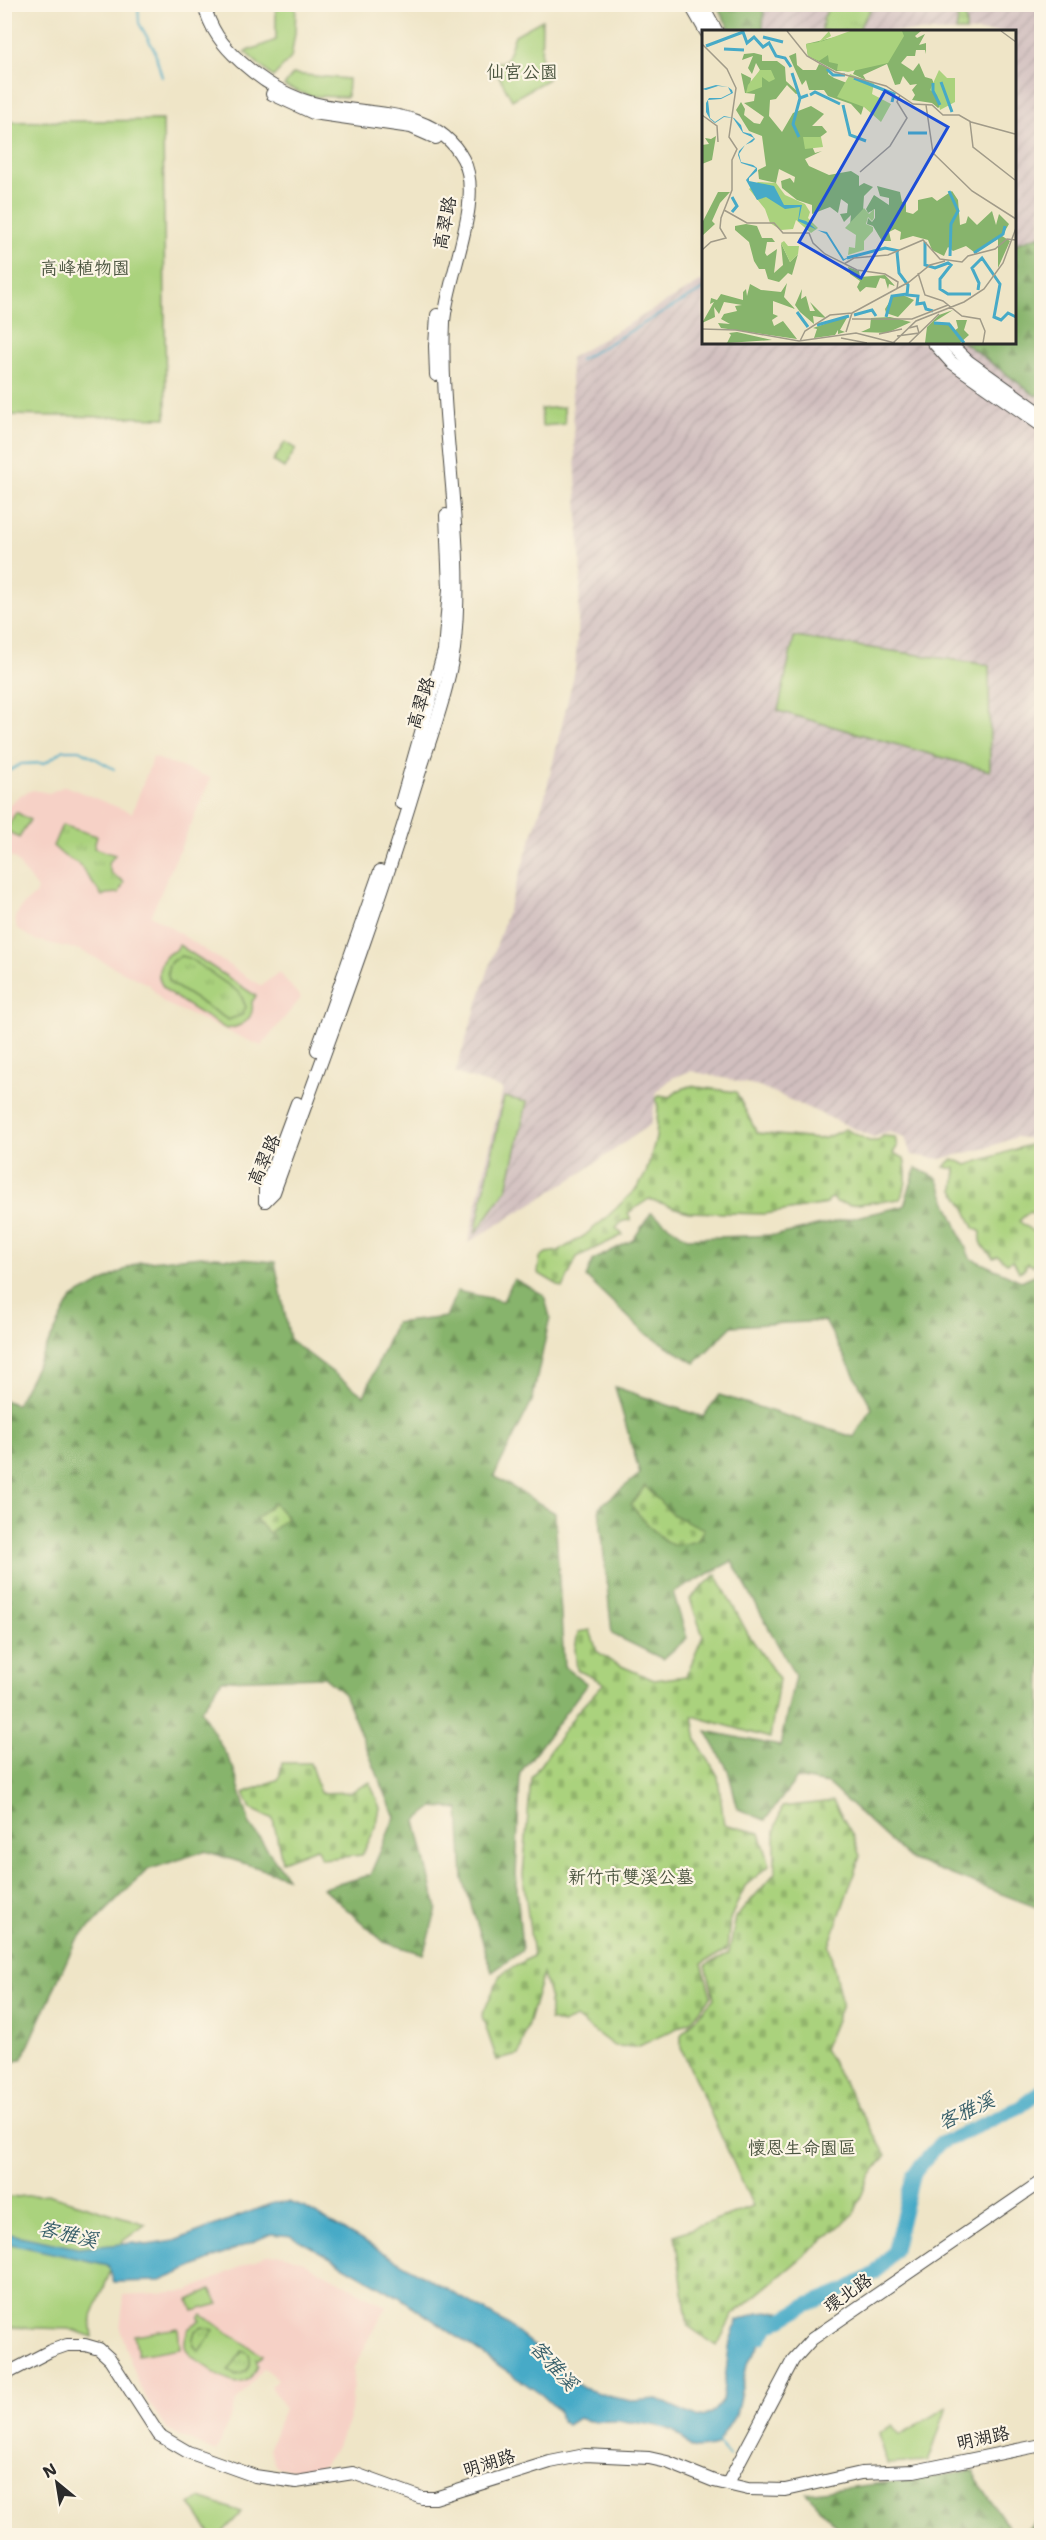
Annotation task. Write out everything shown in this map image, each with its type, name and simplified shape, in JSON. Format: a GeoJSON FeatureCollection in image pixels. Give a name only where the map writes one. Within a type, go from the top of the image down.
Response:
{"type":"FeatureCollection","features":[{"type":"Feature","properties":{"kind":"street","name":"高翠路"},"geometry":{"type":"LineString","coordinates":[[198,4],[201,23],[209,39],[270,93],[313,113],[411,127],[432,135],[457,160],[462,180],[463,198],[440,299],[435,346],[448,541],[448,614],[444,651],[388,850],[265,1189],[265,1201],[274,1192],[395,853],[453,653],[458,572],[445,395],[444,318],[470,203],[470,180],[467,167],[456,147],[438,130],[424,123],[410,118],[340,110],[307,101],[274,88],[247,67],[219,40],[207,18],[204,4]]}},
{"type":"Feature","properties":{"kind":"street"},"geometry":{"type":"LineString","coordinates":[[690,4],[705,30]]}},
{"type":"Feature","properties":{"kind":"street"},"geometry":{"type":"LineString","coordinates":[[702,4],[716,30]]}},
{"type":"Feature","properties":{"kind":"street"},"geometry":{"type":"LineString","coordinates":[[935,344],[951,362],[1041,426]]}},
{"type":"Feature","properties":{"kind":"street"},"geometry":{"type":"LineString","coordinates":[[950,344],[969,362],[1041,414]]}},
{"type":"Feature","properties":{"kind":"street","name":"環北路"},"geometry":{"type":"LineString","coordinates":[[728,2483],[793,2360],[812,2339],[1041,2181]]}},
{"type":"Feature","properties":{"kind":"street","name":"明湖路"},"geometry":{"type":"LineString","coordinates":[[4,2375],[66,2345],[85,2345],[99,2349],[110,2359],[159,2435],[188,2452],[255,2476],[296,2482],[353,2473],[422,2498],[435,2498],[550,2462],[599,2454],[667,2462],[714,2481],[748,2489],[785,2490],[861,2474],[914,2471],[1041,2445]]}},
{"type":"Feature","properties":{"kind":"shaded area"},"geometry":{"type":"Polygon","coordinates":[[[716,5],[1041,5],[1041,1140],[1016,1137],[986,1148],[941,1159],[911,1155],[905,1137],[890,1132],[873,1137],[759,1086],[691,1071],[672,1078],[657,1091],[651,1124],[578,1175],[468,1243],[503,1089],[455,1073],[545,796],[575,670],[581,575],[570,358],[702,281],[702,344],[1016,344],[1016,30],[730,30],[716,5]]]}},
{"type":"Feature","properties":{"kind":"shaded area"},"geometry":{"type":"Polygon","coordinates":[[[153,757],[211,778],[151,915],[261,986],[279,972],[301,998],[261,1046],[164,1003],[149,985],[80,950],[35,940],[17,929],[15,917],[23,905],[35,895],[37,889],[15,859],[5,853],[5,809],[20,795],[33,790],[49,793],[65,786],[132,813],[153,757]]]}},
{"type":"Feature","properties":{"kind":"shaded area"},"geometry":{"type":"Polygon","coordinates":[[[283,2254],[302,2261],[387,2307],[354,2367],[351,2412],[346,2428],[322,2467],[301,2471],[276,2467],[269,2448],[284,2408],[271,2386],[277,2379],[264,2368],[238,2399],[216,2452],[167,2430],[140,2388],[120,2329],[124,2295],[188,2291],[266,2255],[283,2254]]]}},
{"type":"Feature","properties":{"kind":"green space"},"geometry":{"type":"Polygon","coordinates":[[[830,4],[874,5],[861,24],[860,30],[822,30],[823,19],[830,4]]]}},
{"type":"Feature","properties":{"kind":"green space"},"geometry":{"type":"Polygon","coordinates":[[[276,5],[296,5],[295,33],[291,58],[273,77],[245,52],[276,40],[276,5]]]}},
{"type":"Feature","properties":{"kind":"green space"},"geometry":{"type":"Polygon","coordinates":[[[716,5],[764,5],[763,30],[730,30],[716,5]]]}},
{"type":"Feature","properties":{"kind":"green space"},"geometry":{"type":"Polygon","coordinates":[[[945,5],[959,5],[966,20],[966,30],[956,30],[958,18],[945,5]]]}},
{"type":"Feature","properties":{"kind":"green space","name":"仙宮公園"},"geometry":{"type":"Polygon","coordinates":[[[542,20],[541,66],[548,79],[512,100],[492,63],[506,61],[515,35],[542,20]]]}},
{"type":"Feature","properties":{"kind":"green space"},"geometry":{"type":"Polygon","coordinates":[[[293,74],[348,79],[347,97],[310,96],[284,86],[293,74]]]}},
{"type":"Feature","properties":{"kind":"green space","name":"高峰植物園"},"geometry":{"type":"Polygon","coordinates":[[[163,120],[166,418],[5,415],[5,122],[163,120]]]}},
{"type":"Feature","properties":{"kind":"green space"},"geometry":{"type":"Polygon","coordinates":[[[1041,235],[1042,391],[1036,396],[966,344],[1016,344],[1016,244],[1041,235]]]}},
{"type":"Feature","properties":{"kind":"green space"},"geometry":{"type":"Polygon","coordinates":[[[564,407],[565,424],[542,426],[541,409],[564,407]]]}},
{"type":"Feature","properties":{"kind":"green space"},"geometry":{"type":"Polygon","coordinates":[[[285,442],[296,449],[284,468],[273,461],[285,442]]]}},
{"type":"Feature","properties":{"kind":"green space"},"geometry":{"type":"Polygon","coordinates":[[[794,637],[989,665],[990,771],[778,711],[794,637]]]}},
{"type":"Feature","properties":{"kind":"green space"},"geometry":{"type":"Polygon","coordinates":[[[16,812],[30,820],[19,838],[6,830],[16,812]]]}},
{"type":"Feature","properties":{"kind":"green space"},"geometry":{"type":"Polygon","coordinates":[[[62,825],[97,836],[94,848],[115,855],[108,864],[111,873],[124,882],[119,893],[102,896],[79,864],[64,856],[53,846],[62,825]]]}},
{"type":"Feature","properties":{"kind":"green space"},"geometry":{"type":"Polygon","coordinates":[[[179,945],[256,996],[246,1021],[226,1029],[183,1003],[164,988],[159,977],[160,966],[166,956],[176,950],[179,945]],[[181,956],[170,963],[168,974],[170,983],[228,1020],[242,1015],[246,1007],[240,993],[189,958],[181,956]]]}},
{"type":"Feature","properties":{"kind":"green space"},"geometry":{"type":"Polygon","coordinates":[[[181,956],[189,958],[240,993],[246,1007],[242,1015],[228,1020],[170,983],[168,966],[181,956]]]}},
{"type":"Feature","properties":{"kind":"green space"},"geometry":{"type":"Polygon","coordinates":[[[690,1086],[736,1092],[757,1133],[817,1139],[845,1129],[869,1141],[878,1141],[883,1136],[895,1137],[897,1147],[893,1153],[904,1158],[906,1169],[903,1194],[900,1199],[850,1205],[836,1202],[833,1198],[827,1204],[765,1214],[688,1212],[649,1199],[628,1213],[631,1220],[623,1221],[616,1228],[623,1235],[577,1257],[563,1288],[538,1273],[540,1258],[546,1253],[559,1251],[584,1236],[638,1187],[646,1173],[656,1138],[658,1107],[656,1099],[660,1095],[670,1097],[690,1086]]]}},
{"type":"Feature","properties":{"kind":"green space"},"geometry":{"type":"Polygon","coordinates":[[[504,1097],[527,1102],[507,1189],[475,1234],[504,1097]]]}},
{"type":"Feature","properties":{"kind":"green space"},"geometry":{"type":"Polygon","coordinates":[[[1041,1141],[1041,1215],[1029,1212],[1019,1221],[1041,1238],[1041,1245],[1033,1266],[1027,1263],[1025,1269],[1019,1272],[1013,1260],[1007,1263],[998,1256],[993,1258],[985,1249],[981,1240],[981,1232],[974,1228],[954,1190],[956,1169],[944,1167],[953,1159],[967,1165],[1041,1141]]]}},
{"type":"Feature","properties":{"kind":"green space"},"geometry":{"type":"Polygon","coordinates":[[[916,1168],[937,1178],[970,1258],[1021,1281],[1041,1272],[1041,1909],[910,1859],[828,1784],[797,1778],[765,1820],[738,1809],[728,1770],[706,1731],[780,1746],[795,1676],[732,1561],[673,1593],[687,1638],[663,1659],[612,1634],[599,1507],[640,1474],[615,1387],[703,1417],[719,1395],[854,1437],[872,1408],[825,1321],[732,1326],[695,1363],[645,1333],[586,1277],[593,1260],[633,1240],[651,1213],[687,1238],[778,1235],[904,1206],[916,1168]]]}},
{"type":"Feature","properties":{"kind":"green space"},"geometry":{"type":"Polygon","coordinates":[[[202,1256],[275,1262],[290,1340],[364,1396],[395,1323],[446,1317],[457,1291],[503,1301],[514,1279],[544,1295],[550,1317],[532,1401],[494,1476],[555,1513],[564,1666],[587,1684],[520,1773],[516,1877],[522,1951],[492,1972],[463,1879],[459,1809],[433,1807],[416,1821],[437,1909],[423,1954],[384,1942],[323,1888],[370,1875],[395,1817],[344,1694],[324,1677],[222,1680],[201,1710],[233,1767],[250,1825],[287,1877],[205,1851],[147,1870],[75,1942],[23,2058],[5,2066],[4,1400],[16,1405],[72,1298],[139,1262],[202,1256]]]}},
{"type":"Feature","properties":{"kind":"green space"},"geometry":{"type":"Polygon","coordinates":[[[645,1486],[673,1515],[704,1529],[697,1541],[673,1545],[651,1528],[631,1505],[645,1486]]]}},
{"type":"Feature","properties":{"kind":"green space"},"geometry":{"type":"Polygon","coordinates":[[[274,1503],[287,1518],[269,1533],[256,1519],[274,1503]]]}},
{"type":"Feature","properties":{"kind":"green space","name":"新竹市雙溪公墓"},"geometry":{"type":"Polygon","coordinates":[[[716,1574],[748,1634],[779,1679],[770,1738],[693,1716],[697,1741],[718,1776],[724,1825],[760,1833],[770,1865],[745,1886],[730,1919],[727,1950],[702,1963],[711,1996],[690,2022],[637,2047],[614,2046],[576,2018],[562,2024],[550,2020],[550,2000],[543,1974],[519,2055],[497,2060],[482,2016],[500,1975],[533,1956],[523,1875],[531,1778],[577,1712],[604,1683],[577,1670],[575,1649],[578,1632],[590,1630],[597,1651],[612,1662],[654,1680],[686,1676],[703,1636],[690,1599],[716,1574]]]}},
{"type":"Feature","properties":{"kind":"green space"},"geometry":{"type":"Polygon","coordinates":[[[282,1763],[310,1763],[320,1793],[351,1792],[370,1782],[380,1808],[376,1827],[362,1855],[322,1859],[316,1848],[282,1861],[273,1819],[251,1809],[244,1793],[279,1779],[282,1763]]]}},
{"type":"Feature","properties":{"kind":"green space","name":"懷恩生命園區"},"geometry":{"type":"Polygon","coordinates":[[[833,1801],[852,1834],[860,1856],[829,1946],[842,2005],[824,2049],[886,2155],[868,2178],[854,2214],[733,2315],[717,2346],[688,2326],[675,2235],[753,2206],[681,2048],[681,2035],[714,1998],[706,1965],[729,1953],[736,1917],[775,1873],[775,1831],[782,1807],[833,1801]]]}},
{"type":"Feature","properties":{"kind":"green space"},"geometry":{"type":"Polygon","coordinates":[[[47,2194],[146,2224],[123,2241],[91,2319],[93,2337],[69,2329],[5,2327],[5,2198],[47,2194]]]}},
{"type":"Feature","properties":{"kind":"green space"},"geometry":{"type":"Polygon","coordinates":[[[211,2289],[219,2304],[193,2311],[189,2300],[211,2289]]]}},
{"type":"Feature","properties":{"kind":"green space"},"geometry":{"type":"Polygon","coordinates":[[[202,2315],[262,2355],[258,2360],[256,2359],[258,2366],[252,2375],[240,2383],[232,2382],[218,2375],[187,2352],[185,2343],[189,2327],[201,2321],[199,2318],[202,2315]],[[203,2327],[195,2331],[193,2337],[193,2344],[199,2351],[214,2330],[203,2327]],[[243,2350],[228,2371],[235,2375],[243,2373],[250,2366],[249,2354],[243,2350]]]}},
{"type":"Feature","properties":{"kind":"green space"},"geometry":{"type":"Polygon","coordinates":[[[203,2327],[215,2330],[199,2351],[193,2344],[193,2337],[195,2331],[203,2327]]]}},
{"type":"Feature","properties":{"kind":"green space"},"geometry":{"type":"Polygon","coordinates":[[[178,2328],[180,2348],[138,2355],[134,2335],[178,2328]]]}},
{"type":"Feature","properties":{"kind":"green space"},"geometry":{"type":"Polygon","coordinates":[[[243,2350],[249,2354],[248,2369],[242,2374],[233,2374],[228,2371],[243,2350]]]}},
{"type":"Feature","properties":{"kind":"green space"},"geometry":{"type":"Polygon","coordinates":[[[947,2407],[928,2462],[887,2464],[879,2433],[892,2425],[900,2435],[947,2407]]]}},
{"type":"Feature","properties":{"kind":"green space"},"geometry":{"type":"Polygon","coordinates":[[[975,2471],[976,2479],[1014,2535],[845,2535],[806,2493],[975,2471]]]}},
{"type":"Feature","properties":{"kind":"green space"},"geometry":{"type":"Polygon","coordinates":[[[200,2498],[242,2512],[220,2535],[211,2535],[190,2504],[200,2498]]]}},
{"type":"Feature","properties":{"kind":"green space"},"geometry":{"type":"Polygon","coordinates":[[[1041,2499],[1041,2535],[1014,2535],[1027,2532],[1040,2513],[1041,2499]]]}},
{"type":"Feature","properties":{"kind":"water","name":"客雅溪"},"geometry":{"type":"Polygon","coordinates":[[[289,2202],[305,2208],[506,2323],[540,2351],[564,2375],[583,2388],[632,2401],[657,2399],[696,2417],[711,2414],[722,2401],[730,2341],[737,2321],[758,2313],[780,2311],[747,2365],[736,2414],[716,2446],[697,2449],[692,2448],[671,2430],[651,2425],[578,2418],[567,2425],[561,2421],[559,2411],[542,2395],[399,2297],[292,2236],[271,2234],[161,2281],[114,2282],[108,2265],[5,2243],[5,2233],[78,2248],[133,2243],[147,2245],[174,2241],[273,2203],[289,2202]]]}},
{"type":"Feature","properties":{"kind":"waterway"},"geometry":{"type":"LineString","coordinates":[[138,4],[139,23],[154,49],[162,77]]}},
{"type":"Feature","properties":{"kind":"waterway"},"geometry":{"type":"LineString","coordinates":[[580,360],[702,290]]}},
{"type":"Feature","properties":{"kind":"waterway"},"geometry":{"type":"LineString","coordinates":[[4,774],[21,764],[45,763],[64,750],[80,750],[114,769]]}},
{"type":"Feature","properties":{"kind":"waterway","name":"客雅溪"},"geometry":{"type":"LineString","coordinates":[[761,2337],[768,2327],[807,2305],[849,2288],[875,2273],[894,2251],[913,2175],[939,2144],[1020,2107],[1042,2090]]}},
{"type":"Feature","properties":{"kind":"waterway"},"geometry":{"type":"LineString","coordinates":[[717,2442],[729,2456]]}}]}
